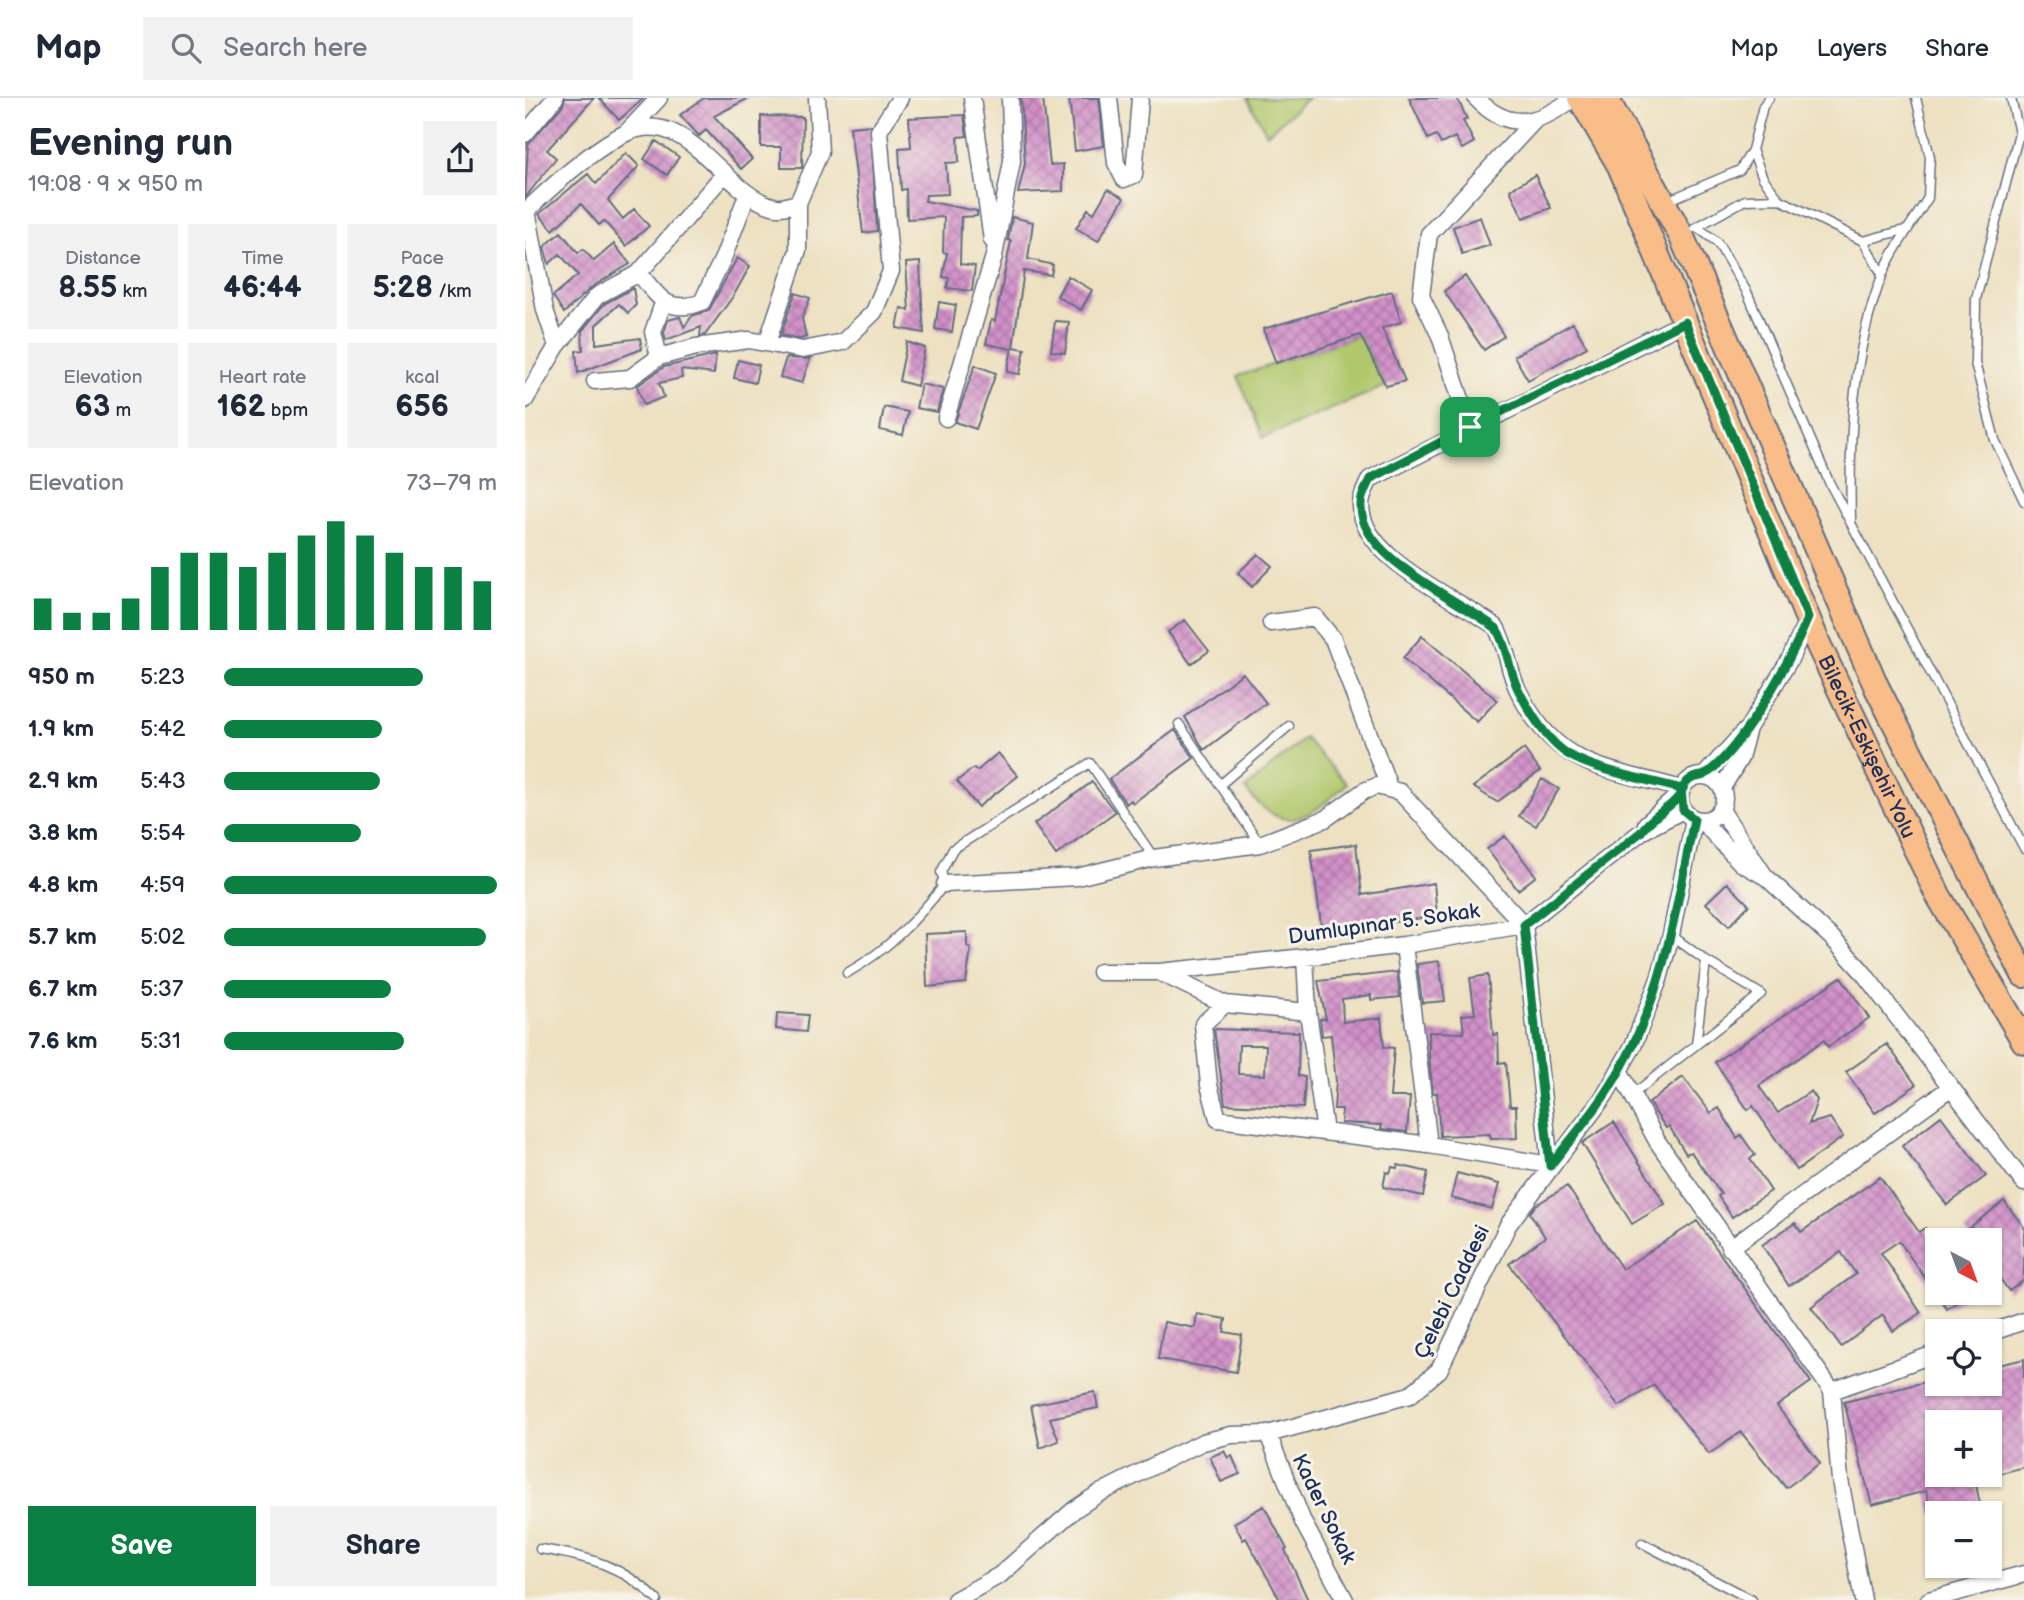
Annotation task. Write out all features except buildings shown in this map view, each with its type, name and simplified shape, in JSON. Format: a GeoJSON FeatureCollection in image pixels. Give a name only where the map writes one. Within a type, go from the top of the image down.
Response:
{"type":"FeatureCollection","features":[{"type":"Feature","properties":{"kind":"main road","name":"Bilecik-Eskişehir Yolu"},"geometry":{"type":"LineString","coordinates":[[1580,98],[1654,217],[1682,231],[1877,688],[2024,975]]}},
{"type":"Feature","properties":{"kind":"main road","name":"Bilecik-Eskişehir Yolu"},"geometry":{"type":"LineString","coordinates":[[1606,98],[1654,217],[1685,322],[1808,618],[1938,895],[2024,1041]]}},
{"type":"Feature","properties":{"kind":"street"},"geometry":{"type":"LineString","coordinates":[[525,134],[555,98]]}},
{"type":"Feature","properties":{"kind":"street"},"geometry":{"type":"LineString","coordinates":[[557,346],[545,310],[526,211],[566,174],[627,132],[659,98]]}},
{"type":"Feature","properties":{"kind":"street"},"geometry":{"type":"LineString","coordinates":[[767,343],[798,250],[798,203],[820,152],[817,98]]}},
{"type":"Feature","properties":{"kind":"street"},"geometry":{"type":"LineString","coordinates":[[595,381],[630,377],[659,357],[696,347],[749,340],[803,350],[843,342],[874,312],[891,271],[879,131],[900,98]]}},
{"type":"Feature","properties":{"kind":"street"},"geometry":{"type":"LineString","coordinates":[[972,98],[994,256]]}},
{"type":"Feature","properties":{"kind":"street"},"geometry":{"type":"LineString","coordinates":[[946,418],[994,256],[1012,161],[1010,98]]}},
{"type":"Feature","properties":{"kind":"street"},"geometry":{"type":"LineString","coordinates":[[1109,98],[1116,163],[1124,179],[1134,175],[1140,98]]}},
{"type":"Feature","properties":{"kind":"street"},"geometry":{"type":"LineString","coordinates":[[1476,98],[1492,115],[1534,121]]}},
{"type":"Feature","properties":{"kind":"street"},"geometry":{"type":"LineString","coordinates":[[1470,427],[1440,336],[1421,296],[1429,234],[1534,121],[1574,98]]}},
{"type":"Feature","properties":{"kind":"street"},"geometry":{"type":"LineString","coordinates":[[627,132],[653,128],[693,142],[747,195],[779,208],[798,203]]}},
{"type":"Feature","properties":{"kind":"street"},"geometry":{"type":"LineString","coordinates":[[525,400],[557,346],[597,296],[639,273],[725,173]]}},
{"type":"Feature","properties":{"kind":"street"},"geometry":{"type":"LineString","coordinates":[[639,273],[663,303],[685,308],[702,302],[724,256],[747,195]]}},
{"type":"Feature","properties":{"kind":"street"},"geometry":{"type":"LineString","coordinates":[[659,357],[653,332],[663,303]]}},
{"type":"Feature","properties":{"kind":"street"},"geometry":{"type":"LineString","coordinates":[[1685,322],[1370,479],[1361,504],[1365,527],[1385,554],[1496,628],[1506,645],[1516,685],[1534,719],[1562,751],[1688,807],[1721,810]]}},
{"type":"Feature","properties":{"kind":"street"},"geometry":{"type":"LineString","coordinates":[[1271,623],[1315,617],[1333,639],[1389,787]]}},
{"type":"Feature","properties":{"kind":"street"},"geometry":{"type":"LineString","coordinates":[[1766,877],[1741,863],[1688,807],[1691,779],[1704,776],[1748,729],[1790,659],[1808,618]]}},
{"type":"Feature","properties":{"kind":"street"},"geometry":{"type":"LineString","coordinates":[[1721,810],[1724,802],[1722,788],[1740,758],[1748,729]]}},
{"type":"Feature","properties":{"kind":"street"},"geometry":{"type":"LineString","coordinates":[[1704,776],[1722,788]]}},
{"type":"Feature","properties":{"kind":"street"},"geometry":{"type":"LineString","coordinates":[[945,884],[1077,877],[1154,858],[1260,844],[1325,819],[1364,791],[1389,787],[1400,792],[1524,925],[1550,1166],[1429,1146],[1218,1119],[1209,1085],[1203,1024],[1225,1004]]}},
{"type":"Feature","properties":{"kind":"street","name":"Dumlupınar 5. Sokak"},"geometry":{"type":"LineString","coordinates":[[1100,972],[1159,972],[1305,957],[1404,945],[1524,925],[1641,832],[1688,807]]}},
{"type":"Feature","properties":{"kind":"street","name":"Çelebi Caddesi"},"geometry":{"type":"LineString","coordinates":[[955,1600],[1000,1575],[1075,1509],[1098,1494],[1203,1442],[1231,1435],[1268,1434],[1410,1395],[1440,1370],[1508,1225],[1619,1072],[1648,1012],[1671,935],[1688,807]]}},
{"type":"Feature","properties":{"kind":"street"},"geometry":{"type":"LineString","coordinates":[[1721,810],[1766,877],[1833,939],[1862,971],[2024,1183]]}},
{"type":"Feature","properties":{"kind":"street"},"geometry":{"type":"LineString","coordinates":[[1404,945],[1429,1146]]}},
{"type":"Feature","properties":{"kind":"street"},"geometry":{"type":"LineString","coordinates":[[1305,957],[1308,1012],[1325,1132]]}},
{"type":"Feature","properties":{"kind":"street"},"geometry":{"type":"LineString","coordinates":[[1159,972],[1225,1004],[1308,1012]]}},
{"type":"Feature","properties":{"kind":"street"},"geometry":{"type":"LineString","coordinates":[[1619,1072],[1657,1142],[1832,1391],[1840,1480],[1863,1600]]}},
{"type":"Feature","properties":{"kind":"street"},"geometry":{"type":"LineString","coordinates":[[1730,1248],[1950,1087]]}},
{"type":"Feature","properties":{"kind":"street"},"geometry":{"type":"LineString","coordinates":[[2002,1329],[2024,1321]]}},
{"type":"Feature","properties":{"kind":"street"},"geometry":{"type":"LineString","coordinates":[[1832,1391],[1925,1357]]}},
{"type":"Feature","properties":{"kind":"street","name":"Kader Sokak"},"geometry":{"type":"LineString","coordinates":[[1268,1434],[1303,1522],[1345,1600]]}},
{"type":"Feature","properties":{"kind":"street"},"geometry":{"type":"LineString","coordinates":[[1929,1600],[1973,1594],[2024,1574]]}},
{"type":"Feature","properties":{"kind":"lane"},"geometry":{"type":"LineString","coordinates":[[1654,217],[1740,170],[1752,150],[1763,106],[1769,98]]}},
{"type":"Feature","properties":{"kind":"lane"},"geometry":{"type":"LineString","coordinates":[[1851,524],[1852,401],[1863,340],[1882,274],[1928,198],[1930,157],[1916,98]]}},
{"type":"Feature","properties":{"kind":"lane"},"geometry":{"type":"LineString","coordinates":[[2011,98],[2019,133],[1976,299],[1975,363],[1995,440],[2024,500]]}},
{"type":"Feature","properties":{"kind":"lane"},"geometry":{"type":"LineString","coordinates":[[1752,150],[1763,178],[1779,200]]}},
{"type":"Feature","properties":{"kind":"lane"},"geometry":{"type":"LineString","coordinates":[[1682,231],[1745,200],[1779,200],[1863,241],[1882,274]]}},
{"type":"Feature","properties":{"kind":"lane"},"geometry":{"type":"LineString","coordinates":[[1863,241],[1908,229]]}},
{"type":"Feature","properties":{"kind":"lane"},"geometry":{"type":"LineString","coordinates":[[1682,231],[1717,242],[1747,292],[1829,482],[2024,848]]}},
{"type":"Feature","properties":{"kind":"lane"},"geometry":{"type":"LineString","coordinates":[[1179,724],[1260,844]]}},
{"type":"Feature","properties":{"kind":"lane"},"geometry":{"type":"LineString","coordinates":[[1220,785],[1289,726]]}},
{"type":"Feature","properties":{"kind":"lane"},"geometry":{"type":"LineString","coordinates":[[847,973],[900,936],[945,884],[941,873],[953,849],[1090,763],[1154,858]]}},
{"type":"Feature","properties":{"kind":"lane"},"geometry":{"type":"LineString","coordinates":[[1632,1096],[1761,994],[1706,961],[1671,935]]}},
{"type":"Feature","properties":{"kind":"lane"},"geometry":{"type":"LineString","coordinates":[[1696,1045],[1706,961]]}},
{"type":"Feature","properties":{"kind":"lane"},"geometry":{"type":"LineString","coordinates":[[1642,1543],[1752,1600]]}},
{"type":"Feature","properties":{"kind":"lane"},"geometry":{"type":"LineString","coordinates":[[540,1549],[592,1558],[608,1564],[638,1582],[657,1600]]}},
{"type":"Feature","properties":{"kind":"green space"},"geometry":{"type":"Polygon","coordinates":[[[1247,98],[1308,98],[1267,134],[1247,98]]]}},
{"type":"Feature","properties":{"kind":"green space"},"geometry":{"type":"Polygon","coordinates":[[[1360,335],[1386,386],[1263,438],[1238,376],[1360,335]]]}},
{"type":"Feature","properties":{"kind":"green space"},"geometry":{"type":"Polygon","coordinates":[[[1305,738],[1347,784],[1308,814],[1285,819],[1260,805],[1245,789],[1305,738]]]}},
{"type":"Feature","properties":{"kind":"route"},"geometry":{"type":"LineString","coordinates":[[1470,427],[1370,479],[1361,504],[1365,527],[1385,554],[1472,609],[1496,628],[1506,645],[1516,685],[1534,719],[1562,751],[1584,762],[1681,789],[1679,795],[1683,810],[1694,819],[1671,935],[1648,1012],[1633,1046],[1605,1096],[1550,1166],[1524,925],[1641,832],[1650,817],[1679,795],[1685,783],[1697,776],[1704,776],[1748,729],[1765,696],[1790,659],[1808,618],[1685,322],[1470,427]]}}]}
